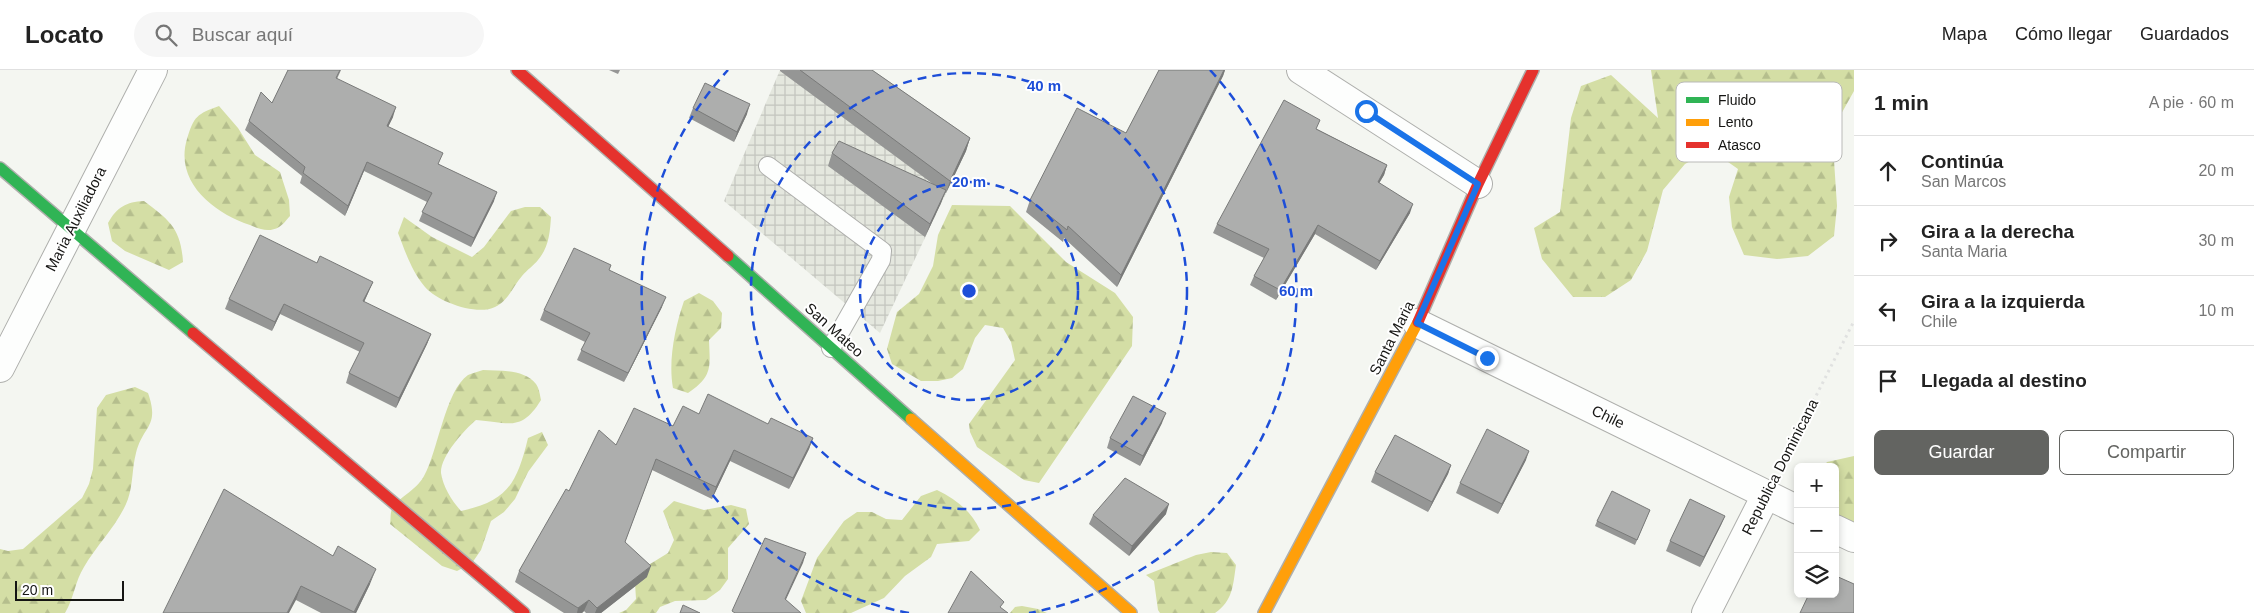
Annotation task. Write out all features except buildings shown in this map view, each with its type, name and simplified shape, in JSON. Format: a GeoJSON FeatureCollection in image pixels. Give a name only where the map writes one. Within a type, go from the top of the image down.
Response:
{"type":"FeatureCollection","features":[{"type":"Feature","properties":{"kind":"street","name":"Maria Auxiliadora"},"geometry":{"type":"LineString","coordinates":[[0,368],[153,70]]}},
{"type":"Feature","properties":{"kind":"street","name":"San Mateo"},"geometry":{"type":"LineString","coordinates":[[517,70],[1131,613]]}},
{"type":"Feature","properties":{"kind":"street"},"geometry":{"type":"LineString","coordinates":[[1301,70],[1478,184]]}},
{"type":"Feature","properties":{"kind":"street","name":"Santa Maria"},"geometry":{"type":"LineString","coordinates":[[1264,613],[1417,323],[1478,184],[1533,70]]}},
{"type":"Feature","properties":{"kind":"street"},"geometry":{"type":"LineString","coordinates":[[0,168],[70,230],[524,613]]}},
{"type":"Feature","properties":{"kind":"street","name":"Chile"},"geometry":{"type":"LineString","coordinates":[[1417,323],[1794,508]]}},
{"type":"Feature","properties":{"kind":"street","name":"Republica Dominicana"},"geometry":{"type":"LineString","coordinates":[[1706,613],[1766,495]]}},
{"type":"Feature","properties":{"kind":"street"},"geometry":{"type":"LineString","coordinates":[[1839,531],[1854,538]]}},
{"type":"Feature","properties":{"kind":"lane"},"geometry":{"type":"LineString","coordinates":[[768,166],[882,251],[881,260],[831,348]]}},
{"type":"Feature","properties":{"kind":"path","name":"Republica Dominicana"},"geometry":{"type":"LineString","coordinates":[[1766,495],[1854,321]]}},
{"type":"Feature","properties":{"kind":"shaded area"},"geometry":{"type":"Polygon","coordinates":[[[780,70],[966,151],[880,333],[724,201],[780,70]]]}},
{"type":"Feature","properties":{"kind":"green space"},"geometry":{"type":"Polygon","coordinates":[[[1651,70],[1854,70],[1854,91],[1842,112],[1842,82],[1676,82],[1676,162],[1689,162],[1663,190],[1647,251],[1631,280],[1605,297],[1573,297],[1542,259],[1534,228],[1560,212],[1571,118],[1581,86],[1611,75],[1658,118],[1651,70]]]}},
{"type":"Feature","properties":{"kind":"green space"},"geometry":{"type":"Polygon","coordinates":[[[219,106],[238,128],[255,155],[280,172],[289,200],[290,216],[282,225],[275,229],[260,229],[223,213],[200,194],[186,169],[184,155],[189,131],[194,121],[206,111],[219,106]]]}},
{"type":"Feature","properties":{"kind":"green space"},"geometry":{"type":"Polygon","coordinates":[[[1728,162],[1834,162],[1837,206],[1834,236],[1808,256],[1777,259],[1744,255],[1732,227],[1729,197],[1738,169],[1728,162]]]}},
{"type":"Feature","properties":{"kind":"green space"},"geometry":{"type":"Polygon","coordinates":[[[144,201],[167,220],[180,241],[183,262],[169,270],[125,251],[112,241],[108,223],[115,213],[127,204],[144,201]]]}},
{"type":"Feature","properties":{"kind":"green space"},"geometry":{"type":"Polygon","coordinates":[[[952,205],[1010,206],[1066,262],[1115,293],[1133,317],[1132,346],[1039,483],[1024,480],[977,447],[970,432],[969,424],[1015,360],[1011,342],[1003,328],[985,325],[975,338],[963,369],[952,378],[938,381],[921,381],[892,364],[887,349],[897,312],[919,294],[933,266],[938,235],[952,205]]]}},
{"type":"Feature","properties":{"kind":"green space"},"geometry":{"type":"Polygon","coordinates":[[[525,207],[540,207],[551,217],[547,245],[542,255],[522,276],[504,301],[495,307],[487,309],[468,309],[448,302],[431,293],[416,275],[398,233],[404,217],[432,237],[472,257],[484,247],[511,211],[525,207]]]}},
{"type":"Feature","properties":{"kind":"green space"},"geometry":{"type":"Polygon","coordinates":[[[699,293],[713,301],[722,313],[721,328],[709,340],[710,357],[706,376],[688,393],[673,388],[672,355],[675,333],[684,301],[699,293]]]}},
{"type":"Feature","properties":{"kind":"green space"},"geometry":{"type":"Polygon","coordinates":[[[483,370],[518,373],[531,379],[539,390],[541,400],[527,417],[520,421],[505,423],[476,420],[465,430],[444,459],[441,473],[448,494],[454,503],[461,511],[490,502],[508,488],[514,478],[520,467],[528,438],[542,432],[548,445],[528,472],[515,499],[504,512],[491,521],[481,550],[472,563],[457,571],[442,566],[390,524],[391,512],[398,501],[416,486],[424,476],[453,394],[460,383],[468,375],[483,370]]]}},
{"type":"Feature","properties":{"kind":"green space"},"geometry":{"type":"Polygon","coordinates":[[[135,387],[148,393],[152,413],[149,425],[136,453],[128,499],[114,525],[81,572],[65,613],[0,613],[0,549],[8,551],[23,549],[82,498],[89,484],[93,469],[97,408],[106,395],[135,387]]]}},
{"type":"Feature","properties":{"kind":"green space"},"geometry":{"type":"Polygon","coordinates":[[[1854,456],[1854,532],[1839,523],[1839,463],[1827,462],[1854,456]]]}},
{"type":"Feature","properties":{"kind":"green space"},"geometry":{"type":"Polygon","coordinates":[[[937,490],[962,506],[976,523],[980,530],[969,541],[937,544],[931,557],[905,576],[884,598],[851,613],[806,613],[801,601],[817,558],[844,521],[857,512],[872,512],[886,519],[902,520],[921,496],[937,490]]]}},
{"type":"Feature","properties":{"kind":"green space"},"geometry":{"type":"Polygon","coordinates":[[[674,501],[704,510],[731,505],[746,509],[749,524],[728,548],[728,579],[720,590],[706,600],[675,601],[660,607],[656,613],[619,613],[626,610],[636,599],[635,583],[642,569],[668,553],[674,540],[663,511],[674,501]]]}},
{"type":"Feature","properties":{"kind":"green space"},"geometry":{"type":"Polygon","coordinates":[[[1211,552],[1227,553],[1236,565],[1229,598],[1221,608],[1215,613],[1160,613],[1154,581],[1146,575],[1196,555],[1211,552]]]}},
{"type":"Feature","properties":{"kind":"green space"},"geometry":{"type":"Polygon","coordinates":[[[1022,606],[1047,613],[1010,613],[1015,607],[1022,606]]]}},
{"type":"Feature","properties":{"kind":"traffic: fast"},"geometry":{"type":"LineString","coordinates":[[0,168],[193,333]]}},
{"type":"Feature","properties":{"kind":"traffic: fast"},"geometry":{"type":"LineString","coordinates":[[728,256],[911,419]]}},
{"type":"Feature","properties":{"kind":"traffic: slow"},"geometry":{"type":"LineString","coordinates":[[1264,613],[1418,322]]}},
{"type":"Feature","properties":{"kind":"traffic: slow"},"geometry":{"type":"LineString","coordinates":[[911,419],[1131,613]]}},
{"type":"Feature","properties":{"kind":"traffic: jam"},"geometry":{"type":"LineString","coordinates":[[517,70],[728,256]]}},
{"type":"Feature","properties":{"kind":"traffic: jam"},"geometry":{"type":"LineString","coordinates":[[1418,322],[1478,184],[1533,70]]}},
{"type":"Feature","properties":{"kind":"traffic: jam"},"geometry":{"type":"LineString","coordinates":[[193,333],[524,613]]}},
{"type":"Feature","properties":{"kind":"route"},"geometry":{"type":"LineString","coordinates":[[1366,111],[1478,184],[1417,323],[1487,358]]}}]}
